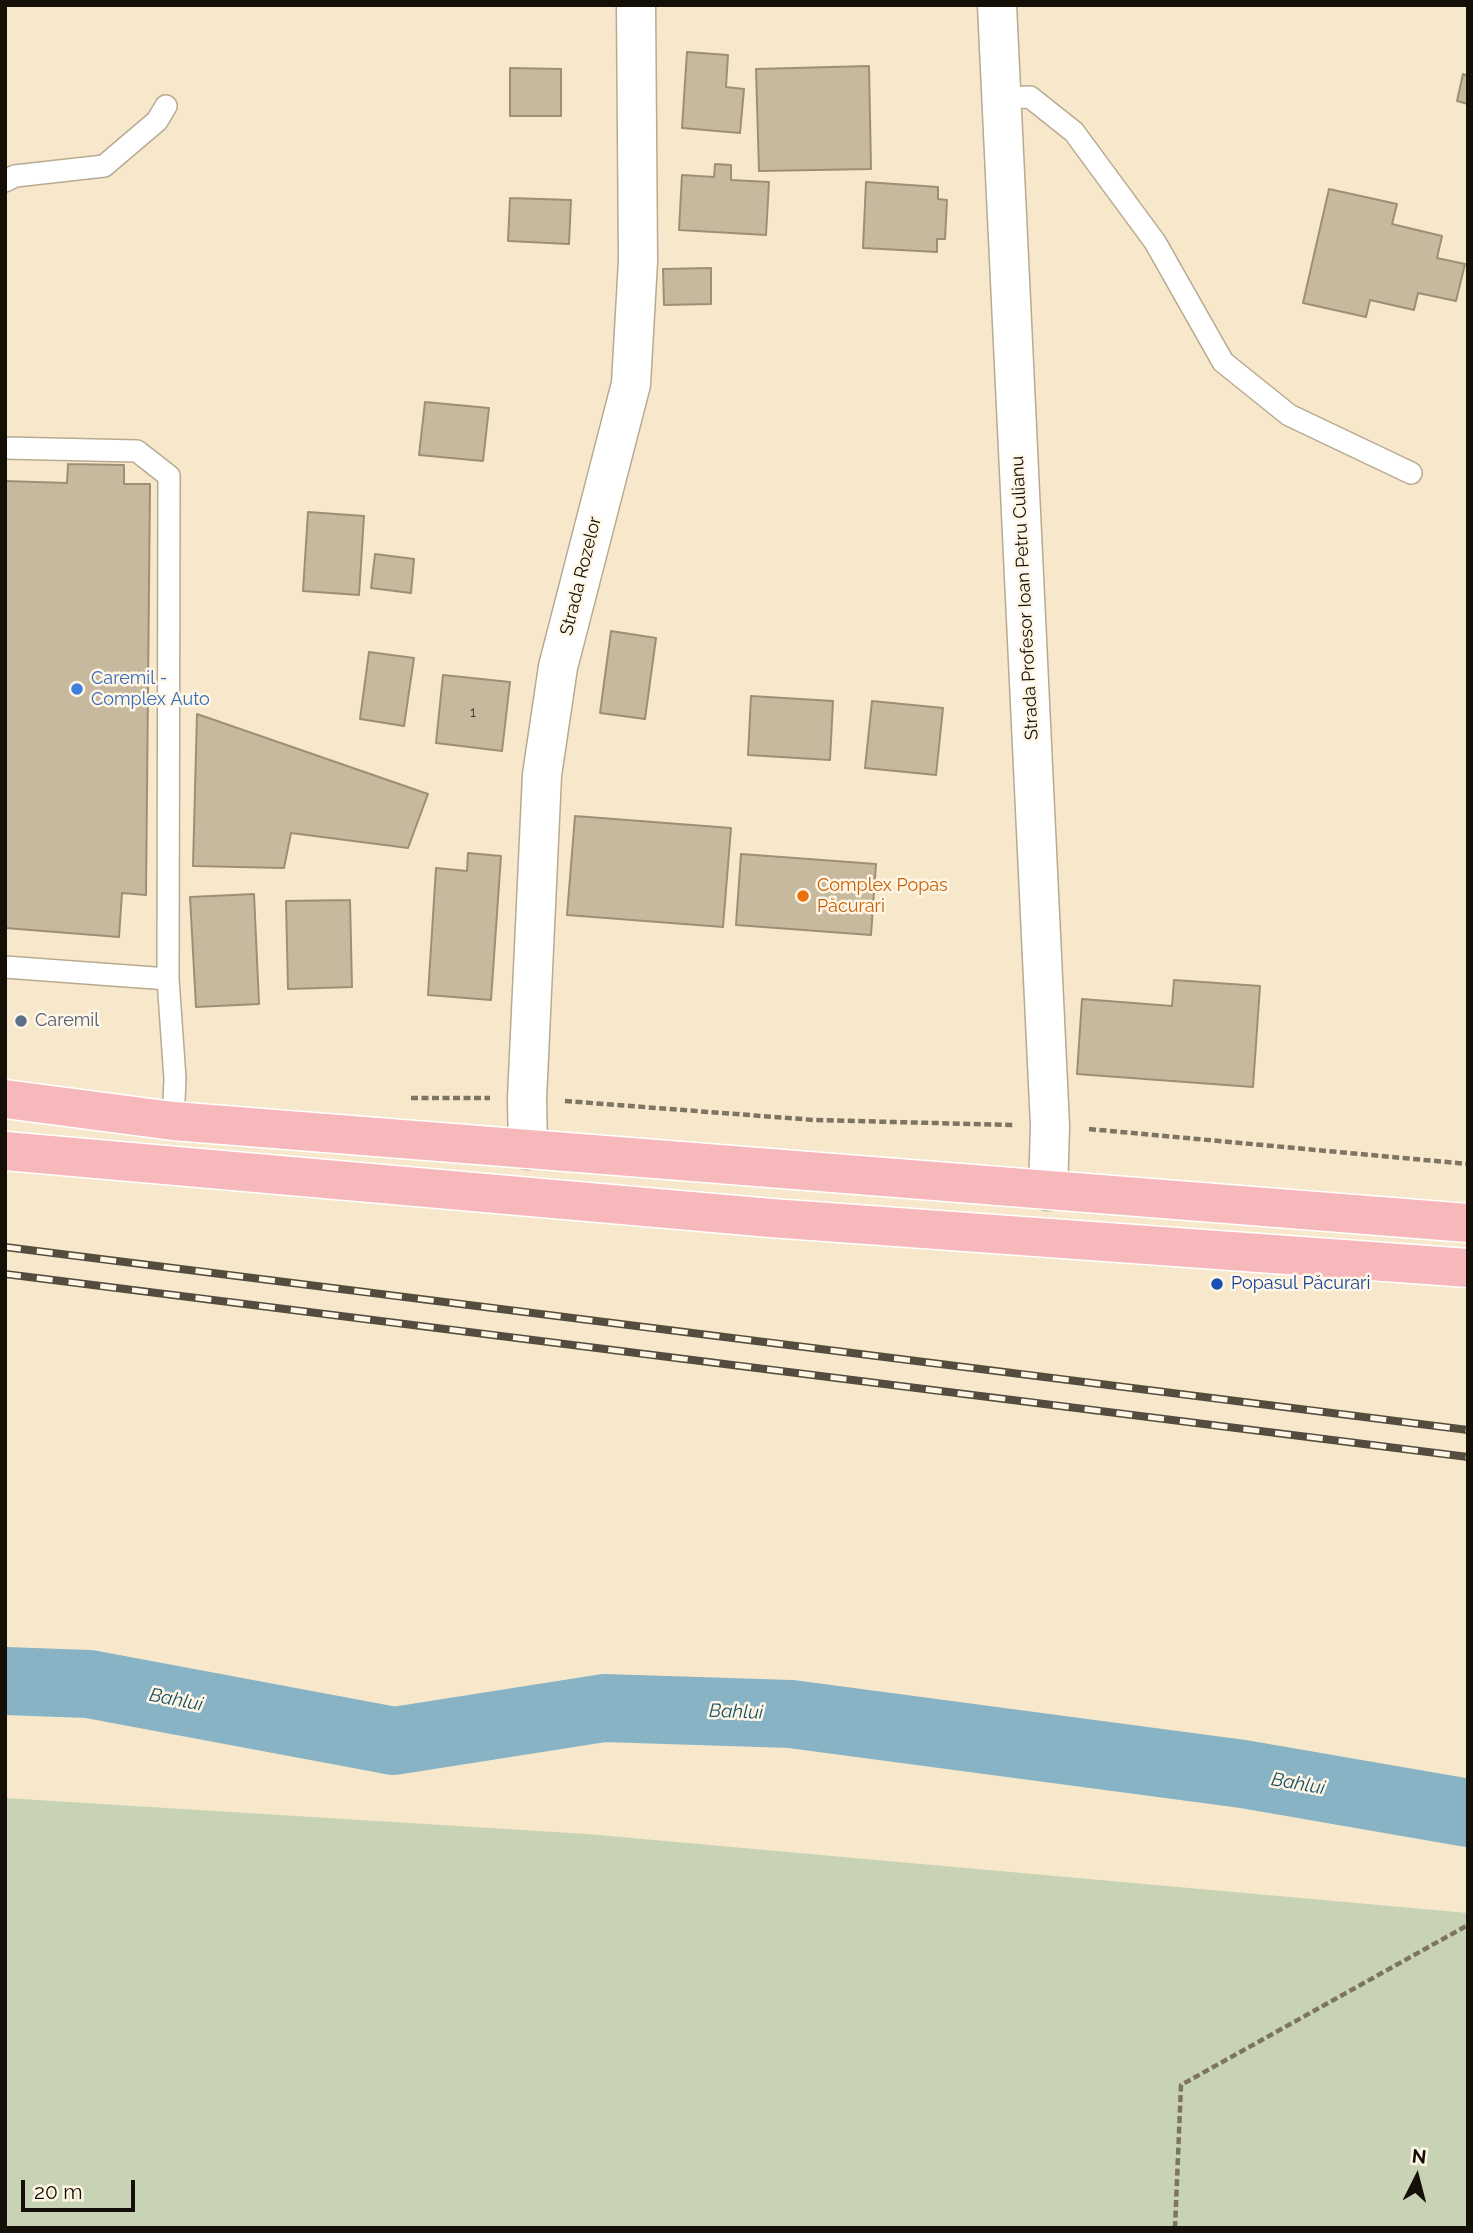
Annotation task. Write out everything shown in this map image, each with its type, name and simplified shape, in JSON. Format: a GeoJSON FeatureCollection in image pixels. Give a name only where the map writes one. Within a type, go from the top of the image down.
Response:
{"type":"FeatureCollection","features":[{"type":"Feature","properties":{"kind":"highway"},"geometry":{"type":"LineString","coordinates":[[5,1099],[173,1121],[1468,1223]]}},
{"type":"Feature","properties":{"kind":"highway"},"geometry":{"type":"LineString","coordinates":[[5,1151],[757,1217],[1468,1268]]}},
{"type":"Feature","properties":{"kind":"street","name":"Strada Rozelor"},"geometry":{"type":"LineString","coordinates":[[528,1150],[527,1099],[542,775],[558,667],[631,384],[638,261],[636,5]]}},
{"type":"Feature","properties":{"kind":"street","name":"Strada Profesor Ioan Petru Culianu"},"geometry":{"type":"LineString","coordinates":[[997,5],[1050,1126],[1048,1191]]}},
{"type":"Feature","properties":{"kind":"lane"},"geometry":{"type":"LineString","coordinates":[[1002,99],[1030,97],[1074,132],[1155,242],[1223,362],[1289,415],[1411,473]]}},
{"type":"Feature","properties":{"kind":"lane"},"geometry":{"type":"LineString","coordinates":[[5,181],[15,176],[104,166],[157,121],[166,106]]}},
{"type":"Feature","properties":{"kind":"lane"},"geometry":{"type":"LineString","coordinates":[[5,449],[137,451],[169,476],[168,979],[175,1079],[173,1121]]}},
{"type":"Feature","properties":{"kind":"lane"},"geometry":{"type":"LineString","coordinates":[[5,967],[168,979]]}},
{"type":"Feature","properties":{"kind":"path"},"geometry":{"type":"LineString","coordinates":[[398,1098],[527,1099],[814,1120],[1050,1126],[1468,1164]]}},
{"type":"Feature","properties":{"kind":"path"},"geometry":{"type":"LineString","coordinates":[[1175,2228],[1181,2085],[1468,1925]]}},
{"type":"Feature","properties":{"kind":"green space"},"geometry":{"type":"Polygon","coordinates":[[[5,1798],[587,1834],[1468,1913],[1468,2228],[5,2228],[5,1798]]]}},
{"type":"Feature","properties":{"kind":"building"},"geometry":{"type":"Polygon","coordinates":[[[687,52],[728,55],[726,87],[744,89],[740,133],[682,128],[687,52]]]}},
{"type":"Feature","properties":{"kind":"building"},"geometry":{"type":"Polygon","coordinates":[[[869,66],[871,169],[759,171],[756,69],[869,66]]]}},
{"type":"Feature","properties":{"kind":"building"},"geometry":{"type":"Polygon","coordinates":[[[510,68],[561,69],[561,116],[510,116],[510,68]]]}},
{"type":"Feature","properties":{"kind":"building"},"geometry":{"type":"Polygon","coordinates":[[[1463,74],[1468,76],[1468,104],[1457,101],[1463,74]]]}},
{"type":"Feature","properties":{"kind":"building"},"geometry":{"type":"Polygon","coordinates":[[[715,164],[731,165],[731,180],[769,182],[766,235],[679,230],[682,175],[714,177],[715,164]]]}},
{"type":"Feature","properties":{"kind":"building"},"geometry":{"type":"Polygon","coordinates":[[[866,182],[938,187],[938,199],[947,200],[945,239],[937,239],[937,252],[863,248],[866,182]]]}},
{"type":"Feature","properties":{"kind":"building"},"geometry":{"type":"Polygon","coordinates":[[[1329,189],[1397,204],[1392,224],[1442,236],[1437,258],[1465,264],[1456,301],[1418,293],[1414,310],[1370,300],[1366,317],[1303,303],[1329,189]]]}},
{"type":"Feature","properties":{"kind":"building"},"geometry":{"type":"Polygon","coordinates":[[[510,198],[571,200],[569,244],[508,241],[510,198]]]}},
{"type":"Feature","properties":{"kind":"building"},"geometry":{"type":"Polygon","coordinates":[[[711,268],[711,304],[664,305],[663,269],[711,268]]]}},
{"type":"Feature","properties":{"kind":"building"},"geometry":{"type":"Polygon","coordinates":[[[425,402],[489,408],[483,461],[419,455],[425,402]]]}},
{"type":"Feature","properties":{"kind":"building","name":"Caremil - Complex Auto"},"geometry":{"type":"Polygon","coordinates":[[[68,464],[124,465],[124,484],[150,484],[146,895],[122,893],[119,937],[5,928],[5,481],[67,483],[68,464]]]}},
{"type":"Feature","properties":{"kind":"building"},"geometry":{"type":"Polygon","coordinates":[[[308,512],[364,516],[359,595],[303,591],[308,512]]]}},
{"type":"Feature","properties":{"kind":"building"},"geometry":{"type":"Polygon","coordinates":[[[375,554],[414,559],[411,593],[371,588],[375,554]]]}},
{"type":"Feature","properties":{"kind":"building"},"geometry":{"type":"Polygon","coordinates":[[[611,631],[656,638],[645,719],[600,713],[611,631]]]}},
{"type":"Feature","properties":{"kind":"building"},"geometry":{"type":"Polygon","coordinates":[[[369,652],[414,658],[404,726],[360,719],[369,652]]]}},
{"type":"Feature","properties":{"kind":"building"},"geometry":{"type":"Polygon","coordinates":[[[443,675],[510,682],[502,751],[436,743],[443,675]]]}},
{"type":"Feature","properties":{"kind":"building"},"geometry":{"type":"Polygon","coordinates":[[[751,696],[833,701],[830,760],[748,755],[751,696]]]}},
{"type":"Feature","properties":{"kind":"building"},"geometry":{"type":"Polygon","coordinates":[[[872,701],[943,708],[936,775],[865,768],[872,701]]]}},
{"type":"Feature","properties":{"kind":"building"},"geometry":{"type":"Polygon","coordinates":[[[197,714],[428,794],[408,848],[291,833],[284,868],[193,866],[197,714]]]}},
{"type":"Feature","properties":{"kind":"building"},"geometry":{"type":"Polygon","coordinates":[[[575,816],[731,828],[723,927],[567,915],[575,816]]]}},
{"type":"Feature","properties":{"kind":"building"},"geometry":{"type":"Polygon","coordinates":[[[468,853],[501,856],[491,1000],[428,995],[436,868],[467,871],[468,853]]]}},
{"type":"Feature","properties":{"kind":"building"},"geometry":{"type":"Polygon","coordinates":[[[741,854],[876,864],[871,935],[736,925],[741,854]]]}},
{"type":"Feature","properties":{"kind":"building"},"geometry":{"type":"Polygon","coordinates":[[[254,894],[259,1004],[196,1007],[190,897],[254,894]]]}},
{"type":"Feature","properties":{"kind":"building"},"geometry":{"type":"Polygon","coordinates":[[[350,900],[352,987],[288,989],[286,901],[350,900]]]}},
{"type":"Feature","properties":{"kind":"building"},"geometry":{"type":"Polygon","coordinates":[[[1174,980],[1260,986],[1253,1087],[1077,1074],[1082,999],[1172,1006],[1174,980]]]}},
{"type":"Feature","properties":{"kind":"waterway","name":"Bahlui"},"geometry":{"type":"LineString","coordinates":[[5,1681],[89,1684],[394,1741],[604,1708],[791,1714],[1243,1774],[1468,1813]]}},
{"type":"Feature","properties":{"kind":"railway"},"geometry":{"type":"LineString","coordinates":[[5,1247],[1468,1430]]}},
{"type":"Feature","properties":{"kind":"railway"},"geometry":{"type":"LineString","coordinates":[[5,1274],[1468,1457]]}},
{"type":"Feature","properties":{"kind":"place","name":"Caremil - Complex Auto"},"geometry":{"type":"Point","coordinates":[77,689]}},
{"type":"Feature","properties":{"kind":"place","name":"Complex Popas Păcurari"},"geometry":{"type":"Point","coordinates":[803,896]}},
{"type":"Feature","properties":{"kind":"place","name":"Caremil"},"geometry":{"type":"Point","coordinates":[21,1021]}},
{"type":"Feature","properties":{"kind":"place","name":"Popasul Păcurari"},"geometry":{"type":"Point","coordinates":[1217,1284]}}]}
